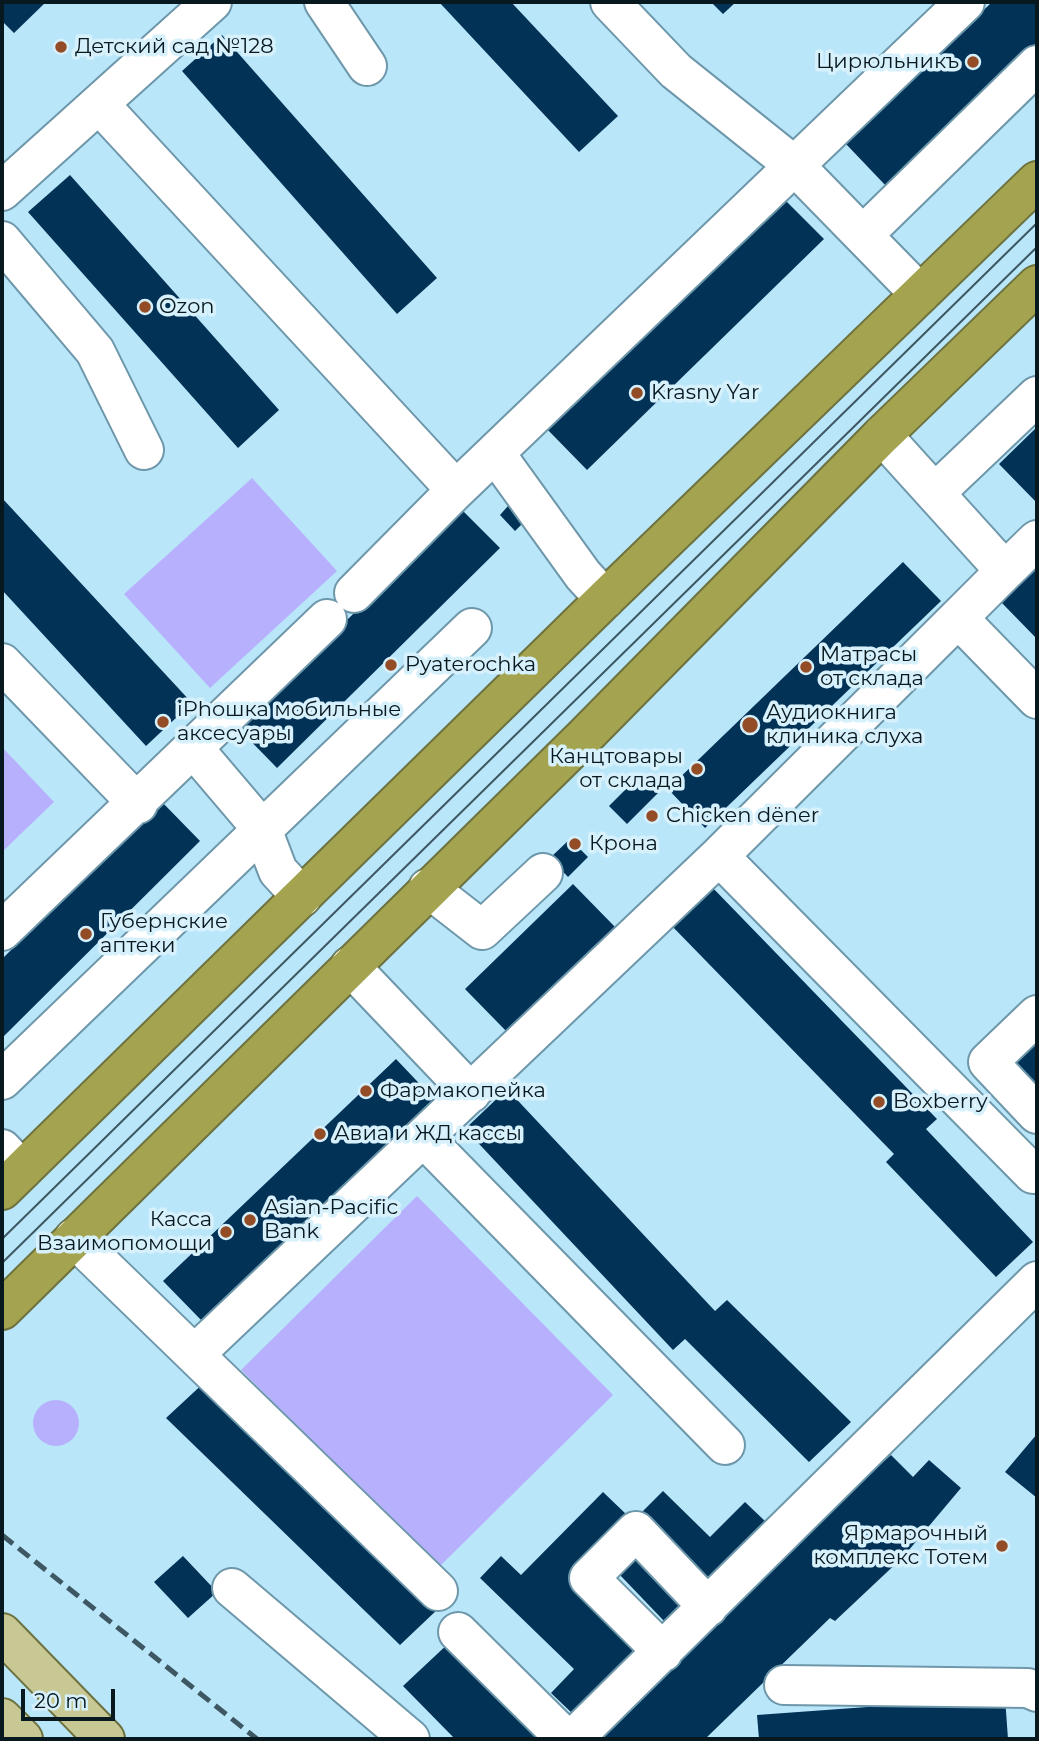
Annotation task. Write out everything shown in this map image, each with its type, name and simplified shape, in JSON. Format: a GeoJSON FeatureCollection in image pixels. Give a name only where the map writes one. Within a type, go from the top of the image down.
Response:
{"type":"FeatureCollection","features":[{"type":"Feature","properties":{"kind":"highway"},"geometry":{"type":"LineString","coordinates":[[8,1170],[302,897],[605,598],[1037,181]]}},
{"type":"Feature","properties":{"kind":"highway"},"geometry":{"type":"LineString","coordinates":[[2,1310],[585,736],[882,435],[1037,285]]}},
{"type":"Feature","properties":{"kind":"main road"},"geometry":{"type":"LineString","coordinates":[[2,1633],[105,1739]]}},
{"type":"Feature","properties":{"kind":"main road"},"geometry":{"type":"LineString","coordinates":[[2,1718],[23,1739]]}},
{"type":"Feature","properties":{"kind":"street"},"geometry":{"type":"LineString","coordinates":[[2,191],[212,2]]}},
{"type":"Feature","properties":{"kind":"street"},"geometry":{"type":"LineString","coordinates":[[324,2],[367,66]]}},
{"type":"Feature","properties":{"kind":"street"},"geometry":{"type":"LineString","coordinates":[[610,2],[676,71],[796,167],[920,294]]}},
{"type":"Feature","properties":{"kind":"street"},"geometry":{"type":"LineString","coordinates":[[2,931],[194,750],[456,490],[796,167],[965,2]]}},
{"type":"Feature","properties":{"kind":"street"},"geometry":{"type":"LineString","coordinates":[[863,235],[1037,65]]}},
{"type":"Feature","properties":{"kind":"street"},"geometry":{"type":"LineString","coordinates":[[100,105],[456,490]]}},
{"type":"Feature","properties":{"kind":"street"},"geometry":{"type":"LineString","coordinates":[[2,241],[94,351],[144,450]]}},
{"type":"Feature","properties":{"kind":"street"},"geometry":{"type":"LineString","coordinates":[[936,492],[1037,396]]}},
{"type":"Feature","properties":{"kind":"street"},"geometry":{"type":"LineString","coordinates":[[882,435],[1005,571]]}},
{"type":"Feature","properties":{"kind":"street"},"geometry":{"type":"LineString","coordinates":[[495,453],[583,575],[605,598]]}},
{"type":"Feature","properties":{"kind":"street"},"geometry":{"type":"LineString","coordinates":[[195,1354],[425,1139],[719,856],[1037,540]]}},
{"type":"Feature","properties":{"kind":"street"},"geometry":{"type":"LineString","coordinates":[[958,618],[1037,698]]}},
{"type":"Feature","properties":{"kind":"street"},"geometry":{"type":"LineString","coordinates":[[2,1080],[472,628]]}},
{"type":"Feature","properties":{"kind":"street"},"geometry":{"type":"LineString","coordinates":[[2,663],[138,804]]}},
{"type":"Feature","properties":{"kind":"street"},"geometry":{"type":"LineString","coordinates":[[194,750],[262,829],[278,871],[302,897]]}},
{"type":"Feature","properties":{"kind":"street"},"geometry":{"type":"LineString","coordinates":[[719,856],[1033,1174]]}},
{"type":"Feature","properties":{"kind":"street"},"geometry":{"type":"LineString","coordinates":[[428,888],[482,930],[543,873]]}},
{"type":"Feature","properties":{"kind":"street"},"geometry":{"type":"LineString","coordinates":[[350,966],[471,1093]]}},
{"type":"Feature","properties":{"kind":"street"},"geometry":{"type":"LineString","coordinates":[[1037,1015],[988,1062],[1037,1114]]}},
{"type":"Feature","properties":{"kind":"street"},"geometry":{"type":"LineString","coordinates":[[425,1139],[725,1445]]}},
{"type":"Feature","properties":{"kind":"street"},"geometry":{"type":"LineString","coordinates":[[74,1238],[438,1591]]}},
{"type":"Feature","properties":{"kind":"street"},"geometry":{"type":"LineString","coordinates":[[573,1739],[1037,1282]]}},
{"type":"Feature","properties":{"kind":"street"},"geometry":{"type":"LineString","coordinates":[[663,1652],[589,1578],[636,1531],[708,1607]]}},
{"type":"Feature","properties":{"kind":"street"},"geometry":{"type":"LineString","coordinates":[[232,1588],[410,1739]]}},
{"type":"Feature","properties":{"kind":"street"},"geometry":{"type":"LineString","coordinates":[[458,1632],[566,1739]]}},
{"type":"Feature","properties":{"kind":"street"},"geometry":{"type":"LineString","coordinates":[[784,1685],[1028,1688],[1037,1692]]}},
{"type":"Feature","properties":{"kind":"shaded area"},"geometry":{"type":"Polygon","coordinates":[[[252,478],[337,571],[210,688],[124,594],[252,478]]]}},
{"type":"Feature","properties":{"kind":"shaded area"},"geometry":{"type":"Polygon","coordinates":[[[2,747],[54,802],[2,852],[2,747]]]}},
{"type":"Feature","properties":{"kind":"shaded area"},"geometry":{"type":"Polygon","coordinates":[[[417,1196],[613,1395],[438,1568],[241,1370],[417,1196]]]}},
{"type":"Feature","properties":{"kind":"shaded area"},"geometry":{"type":"Polygon","coordinates":[[[56,1400],[72,1407],[79,1423],[72,1439],[56,1446],[40,1439],[33,1423],[40,1407],[56,1400]]]}},
{"type":"Feature","properties":{"kind":"building"},"geometry":{"type":"Polygon","coordinates":[[[2,2],[46,2],[14,33],[2,21],[2,2]]]}},
{"type":"Feature","properties":{"kind":"building"},"geometry":{"type":"Polygon","coordinates":[[[439,2],[511,2],[618,116],[579,152],[439,2]]]}},
{"type":"Feature","properties":{"kind":"building"},"geometry":{"type":"Polygon","coordinates":[[[711,2],[736,2],[723,14],[711,2]]]}},
{"type":"Feature","properties":{"kind":"building"},"geometry":{"type":"Polygon","coordinates":[[[992,2],[1037,2],[1037,42],[887,187],[846,144],[992,2]]]}},
{"type":"Feature","properties":{"kind":"building"},"geometry":{"type":"Polygon","coordinates":[[[222,35],[437,278],[397,314],[182,71],[222,35]]]}},
{"type":"Feature","properties":{"kind":"building"},"geometry":{"type":"Polygon","coordinates":[[[70,175],[279,410],[238,448],[28,212],[70,175]]]}},
{"type":"Feature","properties":{"kind":"building"},"geometry":{"type":"Polygon","coordinates":[[[782,197],[824,239],[587,470],[545,427],[782,197]]]}},
{"type":"Feature","properties":{"kind":"building"},"geometry":{"type":"Polygon","coordinates":[[[1037,427],[1037,503],[999,464],[1037,427]]]}},
{"type":"Feature","properties":{"kind":"building"},"geometry":{"type":"Polygon","coordinates":[[[2,498],[192,703],[146,746],[2,590],[2,498]]]}},
{"type":"Feature","properties":{"kind":"building"},"geometry":{"type":"Polygon","coordinates":[[[508,506],[524,522],[515,531],[500,515],[508,506]]]}},
{"type":"Feature","properties":{"kind":"building"},"geometry":{"type":"Polygon","coordinates":[[[461,509],[500,548],[277,768],[237,727],[461,509]]]}},
{"type":"Feature","properties":{"kind":"building"},"geometry":{"type":"Polygon","coordinates":[[[903,562],[941,601],[705,828],[668,789],[903,562]]]}},
{"type":"Feature","properties":{"kind":"building"},"geometry":{"type":"Polygon","coordinates":[[[1037,568],[1037,639],[1001,602],[1037,568]]]}},
{"type":"Feature","properties":{"kind":"building"},"geometry":{"type":"Polygon","coordinates":[[[641,774],[659,792],[627,824],[609,806],[641,774]]]}},
{"type":"Feature","properties":{"kind":"building"},"geometry":{"type":"Polygon","coordinates":[[[161,801],[200,841],[2,1038],[2,959],[161,801]]]}},
{"type":"Feature","properties":{"kind":"building"},"geometry":{"type":"Polygon","coordinates":[[[570,839],[588,857],[568,877],[550,858],[570,839]]]}},
{"type":"Feature","properties":{"kind":"building"},"geometry":{"type":"Polygon","coordinates":[[[573,884],[616,928],[508,1033],[465,989],[573,884]]]}},
{"type":"Feature","properties":{"kind":"building"},"geometry":{"type":"Polygon","coordinates":[[[710,885],[937,1119],[926,1129],[1033,1242],[996,1277],[886,1162],[894,1154],[670,924],[710,885]]]}},
{"type":"Feature","properties":{"kind":"building"},"geometry":{"type":"Polygon","coordinates":[[[1037,1038],[1037,1096],[1008,1066],[1037,1038]]]}},
{"type":"Feature","properties":{"kind":"building"},"geometry":{"type":"Polygon","coordinates":[[[396,1059],[434,1099],[202,1321],[163,1281],[396,1059]]]}},
{"type":"Feature","properties":{"kind":"building"},"geometry":{"type":"Polygon","coordinates":[[[507,1089],[715,1311],[727,1300],[851,1422],[809,1462],[685,1339],[673,1350],[465,1129],[507,1089]]]}},
{"type":"Feature","properties":{"kind":"building"},"geometry":{"type":"Polygon","coordinates":[[[208,1379],[439,1608],[400,1645],[166,1418],[208,1379]]]}},
{"type":"Feature","properties":{"kind":"building"},"geometry":{"type":"Polygon","coordinates":[[[1037,1434],[1037,1498],[1005,1472],[1037,1434]]]}},
{"type":"Feature","properties":{"kind":"building"},"geometry":{"type":"Polygon","coordinates":[[[891,1455],[913,1477],[929,1460],[961,1488],[903,1557],[835,1621],[830,1618],[705,1739],[590,1739],[836,1503],[891,1455]]]}},
{"type":"Feature","properties":{"kind":"building"},"geometry":{"type":"Polygon","coordinates":[[[663,1491],[710,1537],[745,1502],[766,1522],[709,1579],[641,1513],[663,1491]]]}},
{"type":"Feature","properties":{"kind":"building"},"geometry":{"type":"Polygon","coordinates":[[[603,1492],[627,1515],[569,1574],[642,1645],[574,1715],[551,1693],[574,1669],[480,1578],[501,1556],[521,1575],[603,1492]]]}},
{"type":"Feature","properties":{"kind":"building"},"geometry":{"type":"Polygon","coordinates":[[[639,1555],[685,1603],[665,1622],[619,1574],[639,1555]]]}},
{"type":"Feature","properties":{"kind":"building"},"geometry":{"type":"Polygon","coordinates":[[[183,1556],[217,1592],[188,1618],[154,1582],[183,1556]]]}},
{"type":"Feature","properties":{"kind":"building"},"geometry":{"type":"Polygon","coordinates":[[[451,1641],[546,1739],[455,1739],[403,1686],[451,1641]]]}},
{"type":"Feature","properties":{"kind":"building"},"geometry":{"type":"Polygon","coordinates":[[[1005,1697],[1008,1739],[759,1739],[757,1715],[1005,1697]]]}},
{"type":"Feature","properties":{"kind":"tram line"},"geometry":{"type":"LineString","coordinates":[[2,1239],[1037,223]]}},
{"type":"Feature","properties":{"kind":"tram line"},"geometry":{"type":"LineString","coordinates":[[2,1263],[1037,247]]}},
{"type":"Feature","properties":{"kind":"railway"},"geometry":{"type":"LineString","coordinates":[[2,1535],[257,1739]]}},
{"type":"Feature","properties":{"kind":"place","name":"Детский сад №128"},"geometry":{"type":"Point","coordinates":[61,47]}},
{"type":"Feature","properties":{"kind":"place","name":"Цирюльникъ"},"geometry":{"type":"Point","coordinates":[973,62]}},
{"type":"Feature","properties":{"kind":"place","name":"Ozon"},"geometry":{"type":"Point","coordinates":[145,307]}},
{"type":"Feature","properties":{"kind":"place","name":"Krasny Yar"},"geometry":{"type":"Point","coordinates":[637,393]}},
{"type":"Feature","properties":{"kind":"place","name":"Pyaterochka"},"geometry":{"type":"Point","coordinates":[391,665]}},
{"type":"Feature","properties":{"kind":"place","name":"Матрасы от склада"},"geometry":{"type":"Point","coordinates":[806,667]}},
{"type":"Feature","properties":{"kind":"place","name":"iPhoшка мобильные аксесуары"},"geometry":{"type":"Point","coordinates":[163,722]}},
{"type":"Feature","properties":{"kind":"place","name":"Аудиокнига клиника слуха"},"geometry":{"type":"Point","coordinates":[750,725]}},
{"type":"Feature","properties":{"kind":"place","name":"Канцтовары от склада"},"geometry":{"type":"Point","coordinates":[697,769]}},
{"type":"Feature","properties":{"kind":"place","name":"Chicken dëner"},"geometry":{"type":"Point","coordinates":[652,816]}},
{"type":"Feature","properties":{"kind":"place","name":"Крона"},"geometry":{"type":"Point","coordinates":[575,844]}},
{"type":"Feature","properties":{"kind":"place","name":"Губернские аптеки"},"geometry":{"type":"Point","coordinates":[86,934]}},
{"type":"Feature","properties":{"kind":"place","name":"Фармакопейка"},"geometry":{"type":"Point","coordinates":[366,1091]}},
{"type":"Feature","properties":{"kind":"place","name":"Boxberry"},"geometry":{"type":"Point","coordinates":[879,1102]}},
{"type":"Feature","properties":{"kind":"place","name":"Авиа и ЖД кассы"},"geometry":{"type":"Point","coordinates":[320,1134]}},
{"type":"Feature","properties":{"kind":"place","name":"Asian-Pacific Bank"},"geometry":{"type":"Point","coordinates":[250,1220]}},
{"type":"Feature","properties":{"kind":"place","name":"Касса Взаимопомощи"},"geometry":{"type":"Point","coordinates":[226,1232]}},
{"type":"Feature","properties":{"kind":"place","name":"Ярмарочный комплекс Тотем"},"geometry":{"type":"Point","coordinates":[1002,1546]}}]}
